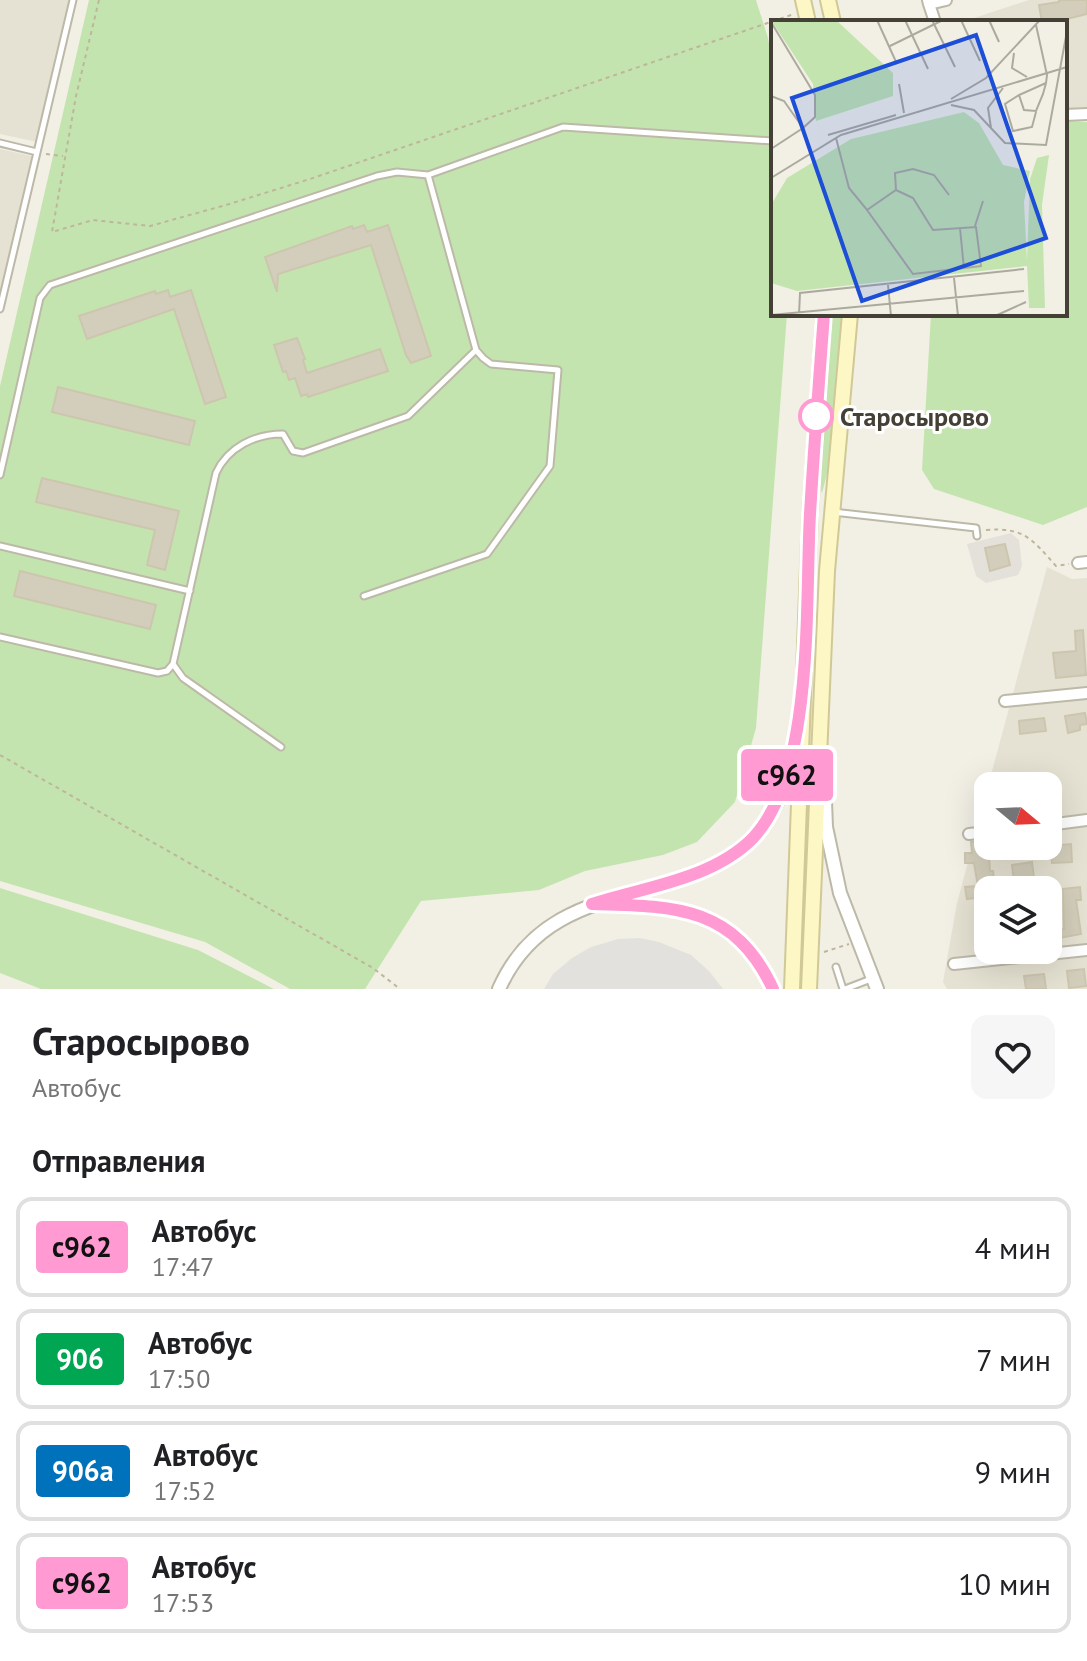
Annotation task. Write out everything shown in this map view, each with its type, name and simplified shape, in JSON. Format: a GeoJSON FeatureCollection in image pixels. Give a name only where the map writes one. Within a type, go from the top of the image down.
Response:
{"type":"FeatureCollection","features":[{"type":"Feature","properties":{"kind":"main road"},"geometry":{"type":"LineString","coordinates":[[828,0],[833,20]]}},
{"type":"Feature","properties":{"kind":"main road"},"geometry":{"type":"LineString","coordinates":[[792,989],[812,472],[824,316]]}},
{"type":"Feature","properties":{"kind":"main road"},"geometry":{"type":"LineString","coordinates":[[809,989],[827,571],[850,316]]}},
{"type":"Feature","properties":{"kind":"street"},"geometry":{"type":"LineString","coordinates":[[928,2],[946,0]]}},
{"type":"Feature","properties":{"kind":"street"},"geometry":{"type":"LineString","coordinates":[[1067,115],[1087,114]]}},
{"type":"Feature","properties":{"kind":"street"},"geometry":{"type":"LineString","coordinates":[[1005,701],[1087,693]]}},
{"type":"Feature","properties":{"kind":"street"},"geometry":{"type":"LineString","coordinates":[[499,989],[515,959],[532,940],[565,915],[639,889],[673,883],[732,856],[753,837],[773,812],[785,783],[801,713]]}},
{"type":"Feature","properties":{"kind":"street"},"geometry":{"type":"LineString","coordinates":[[820,715],[826,827],[840,893],[874,984]]}},
{"type":"Feature","properties":{"kind":"street"},"geometry":{"type":"LineString","coordinates":[[1062,823],[1087,820]]}},
{"type":"Feature","properties":{"kind":"street"},"geometry":{"type":"LineString","coordinates":[[969,834],[974,833]]}},
{"type":"Feature","properties":{"kind":"street"},"geometry":{"type":"LineString","coordinates":[[592,904],[661,906],[704,917],[754,956],[773,989]]}},
{"type":"Feature","properties":{"kind":"street"},"geometry":{"type":"LineString","coordinates":[[954,964],[1087,950]]}},
{"type":"Feature","properties":{"kind":"lane"},"geometry":{"type":"LineString","coordinates":[[0,309],[73,0]]}},
{"type":"Feature","properties":{"kind":"lane"},"geometry":{"type":"LineString","coordinates":[[0,475],[40,298],[50,285],[377,176],[397,172],[428,175],[563,127],[771,141]]}},
{"type":"Feature","properties":{"kind":"lane"},"geometry":{"type":"LineString","coordinates":[[0,143],[37,152]]}},
{"type":"Feature","properties":{"kind":"lane"},"geometry":{"type":"LineString","coordinates":[[364,596],[487,554],[550,466],[558,370],[491,364],[476,350],[428,175]]}},
{"type":"Feature","properties":{"kind":"lane"},"geometry":{"type":"LineString","coordinates":[[0,637],[158,673],[167,671],[173,664],[216,473],[223,458],[236,447],[272,434],[283,434],[293,451],[303,453],[408,416],[476,350]]}},
{"type":"Feature","properties":{"kind":"lane"},"geometry":{"type":"LineString","coordinates":[[832,512],[976,533]]}},
{"type":"Feature","properties":{"kind":"lane"},"geometry":{"type":"LineString","coordinates":[[0,546],[190,591]]}},
{"type":"Feature","properties":{"kind":"lane"},"geometry":{"type":"LineString","coordinates":[[173,664],[183,678],[281,747]]}},
{"type":"Feature","properties":{"kind":"lane"},"geometry":{"type":"LineString","coordinates":[[836,967],[844,989],[874,984]]}},
{"type":"Feature","properties":{"kind":"path"},"geometry":{"type":"LineString","coordinates":[[99,0],[64,156],[52,232],[93,220],[150,226],[310,179],[771,23]]}},
{"type":"Feature","properties":{"kind":"path"},"geometry":{"type":"LineString","coordinates":[[779,20],[806,11]]}},
{"type":"Feature","properties":{"kind":"path"},"geometry":{"type":"LineString","coordinates":[[37,152],[64,156]]}},
{"type":"Feature","properties":{"kind":"path"},"geometry":{"type":"LineString","coordinates":[[976,533],[1007,529],[1029,536],[1056,566],[1083,562]]}},
{"type":"Feature","properties":{"kind":"path"},"geometry":{"type":"LineString","coordinates":[[0,755],[373,968],[400,989]]}},
{"type":"Feature","properties":{"kind":"path"},"geometry":{"type":"LineString","coordinates":[[819,954],[850,944]]}},
{"type":"Feature","properties":{"kind":"shaded area"},"geometry":{"type":"Polygon","coordinates":[[[0,0],[71,0],[37,142],[0,134],[0,0]]]}},
{"type":"Feature","properties":{"kind":"shaded area"},"geometry":{"type":"Polygon","coordinates":[[[1029,0],[1087,0],[1087,110],[1067,109],[1067,20],[968,20],[1029,0]]]}},
{"type":"Feature","properties":{"kind":"shaded area"},"geometry":{"type":"Polygon","coordinates":[[[0,149],[36,157],[0,310],[0,149]]]}},
{"type":"Feature","properties":{"kind":"shaded area"},"geometry":{"type":"Polygon","coordinates":[[[1011,533],[1019,540],[1022,566],[1018,575],[986,583],[976,576],[967,544],[1011,533]]]}},
{"type":"Feature","properties":{"kind":"shaded area"},"geometry":{"type":"Polygon","coordinates":[[[1047,567],[1072,579],[1087,578],[1087,989],[947,989],[943,982],[957,903],[974,839],[974,860],[1062,860],[1062,772],[992,772],[1047,567]]]}},
{"type":"Feature","properties":{"kind":"shaded area"},"geometry":{"type":"Polygon","coordinates":[[[640,938],[691,955],[723,989],[544,989],[553,974],[591,947],[618,939],[640,938]]]}},
{"type":"Feature","properties":{"kind":"green space"},"geometry":{"type":"Polygon","coordinates":[[[89,0],[756,0],[771,55],[771,316],[787,316],[756,728],[735,802],[697,842],[663,855],[585,871],[539,890],[421,901],[365,989],[290,989],[205,942],[0,881],[0,386],[89,0]]]}},
{"type":"Feature","properties":{"kind":"green space"},"geometry":{"type":"Polygon","coordinates":[[[1067,121],[1087,122],[1087,507],[1043,525],[934,489],[922,470],[931,316],[1067,316],[1067,121]]]}},
{"type":"Feature","properties":{"kind":"green space"},"geometry":{"type":"Polygon","coordinates":[[[832,316],[842,316],[835,427],[822,493],[832,316]]]}},
{"type":"Feature","properties":{"kind":"green space"},"geometry":{"type":"Polygon","coordinates":[[[0,888],[198,950],[274,989],[41,989],[0,973],[0,888]]]}},
{"type":"Feature","properties":{"kind":"building"},"geometry":{"type":"Polygon","coordinates":[[[1087,0],[1087,14],[1063,20],[1042,20],[1039,5],[1087,0]]]}},
{"type":"Feature","properties":{"kind":"building"},"geometry":{"type":"Polygon","coordinates":[[[364,225],[367,232],[388,225],[431,356],[411,363],[406,355],[371,245],[278,274],[277,292],[265,257],[352,226],[353,229],[364,225]]]}},
{"type":"Feature","properties":{"kind":"building"},"geometry":{"type":"Polygon","coordinates":[[[168,290],[170,297],[191,290],[226,397],[205,404],[174,309],[87,339],[79,316],[155,291],[156,294],[168,290]]]}},
{"type":"Feature","properties":{"kind":"building"},"geometry":{"type":"Polygon","coordinates":[[[297,338],[307,373],[380,349],[388,371],[308,397],[307,394],[301,396],[295,378],[289,380],[286,371],[283,372],[274,345],[297,338]]]}},
{"type":"Feature","properties":{"kind":"building"},"geometry":{"type":"Polygon","coordinates":[[[58,387],[195,421],[189,445],[52,412],[58,387]]]}},
{"type":"Feature","properties":{"kind":"building"},"geometry":{"type":"Polygon","coordinates":[[[42,478],[179,511],[165,570],[147,565],[155,530],[36,502],[42,478]]]}},
{"type":"Feature","properties":{"kind":"building"},"geometry":{"type":"Polygon","coordinates":[[[1005,544],[1010,565],[990,571],[985,548],[1005,544]]]}},
{"type":"Feature","properties":{"kind":"building"},"geometry":{"type":"Polygon","coordinates":[[[20,571],[156,605],[150,629],[14,596],[20,571]]]}},
{"type":"Feature","properties":{"kind":"building"},"geometry":{"type":"Polygon","coordinates":[[[1083,630],[1086,675],[1056,678],[1053,653],[1076,651],[1075,631],[1083,630]]]}},
{"type":"Feature","properties":{"kind":"building"},"geometry":{"type":"Polygon","coordinates":[[[1085,713],[1087,724],[1080,725],[1080,730],[1068,733],[1065,716],[1085,713]]]}},
{"type":"Feature","properties":{"kind":"building"},"geometry":{"type":"Polygon","coordinates":[[[1044,718],[1046,731],[1020,734],[1019,721],[1044,718]]]}},
{"type":"Feature","properties":{"kind":"building"},"geometry":{"type":"Polygon","coordinates":[[[971,842],[974,842],[974,860],[989,860],[994,876],[976,876],[974,863],[965,863],[965,853],[972,853],[971,842]]]}},
{"type":"Feature","properties":{"kind":"building"},"geometry":{"type":"Polygon","coordinates":[[[1071,844],[1072,862],[1052,863],[1052,860],[1062,860],[1062,845],[1071,844]]]}},
{"type":"Feature","properties":{"kind":"building"},"geometry":{"type":"Polygon","coordinates":[[[1032,862],[1034,876],[1013,876],[1012,865],[1032,862]]]}},
{"type":"Feature","properties":{"kind":"building"},"geometry":{"type":"Polygon","coordinates":[[[974,886],[974,898],[967,899],[965,887],[974,886]]]}},
{"type":"Feature","properties":{"kind":"building"},"geometry":{"type":"Polygon","coordinates":[[[1080,887],[1081,900],[1076,900],[1081,934],[1062,937],[1063,889],[1080,887]]]}},
{"type":"Feature","properties":{"kind":"building"},"geometry":{"type":"Polygon","coordinates":[[[1084,969],[1086,986],[1069,988],[1067,971],[1084,969]]]}},
{"type":"Feature","properties":{"kind":"building"},"geometry":{"type":"Polygon","coordinates":[[[1044,974],[1046,989],[1026,989],[1024,976],[1044,974]]]}},
{"type":"Feature","properties":{"kind":"bus line","name":"с962"},"geometry":{"type":"LineString","coordinates":[[773,989],[754,956],[739,941],[704,917],[661,906],[592,904],[639,889],[673,883],[732,856],[753,837],[773,812],[785,783],[801,713],[811,489],[824,316]]}},
{"type":"Feature","properties":{"kind":"place","name":"Старосырово"},"geometry":{"type":"Point","coordinates":[816,416]}}]}
